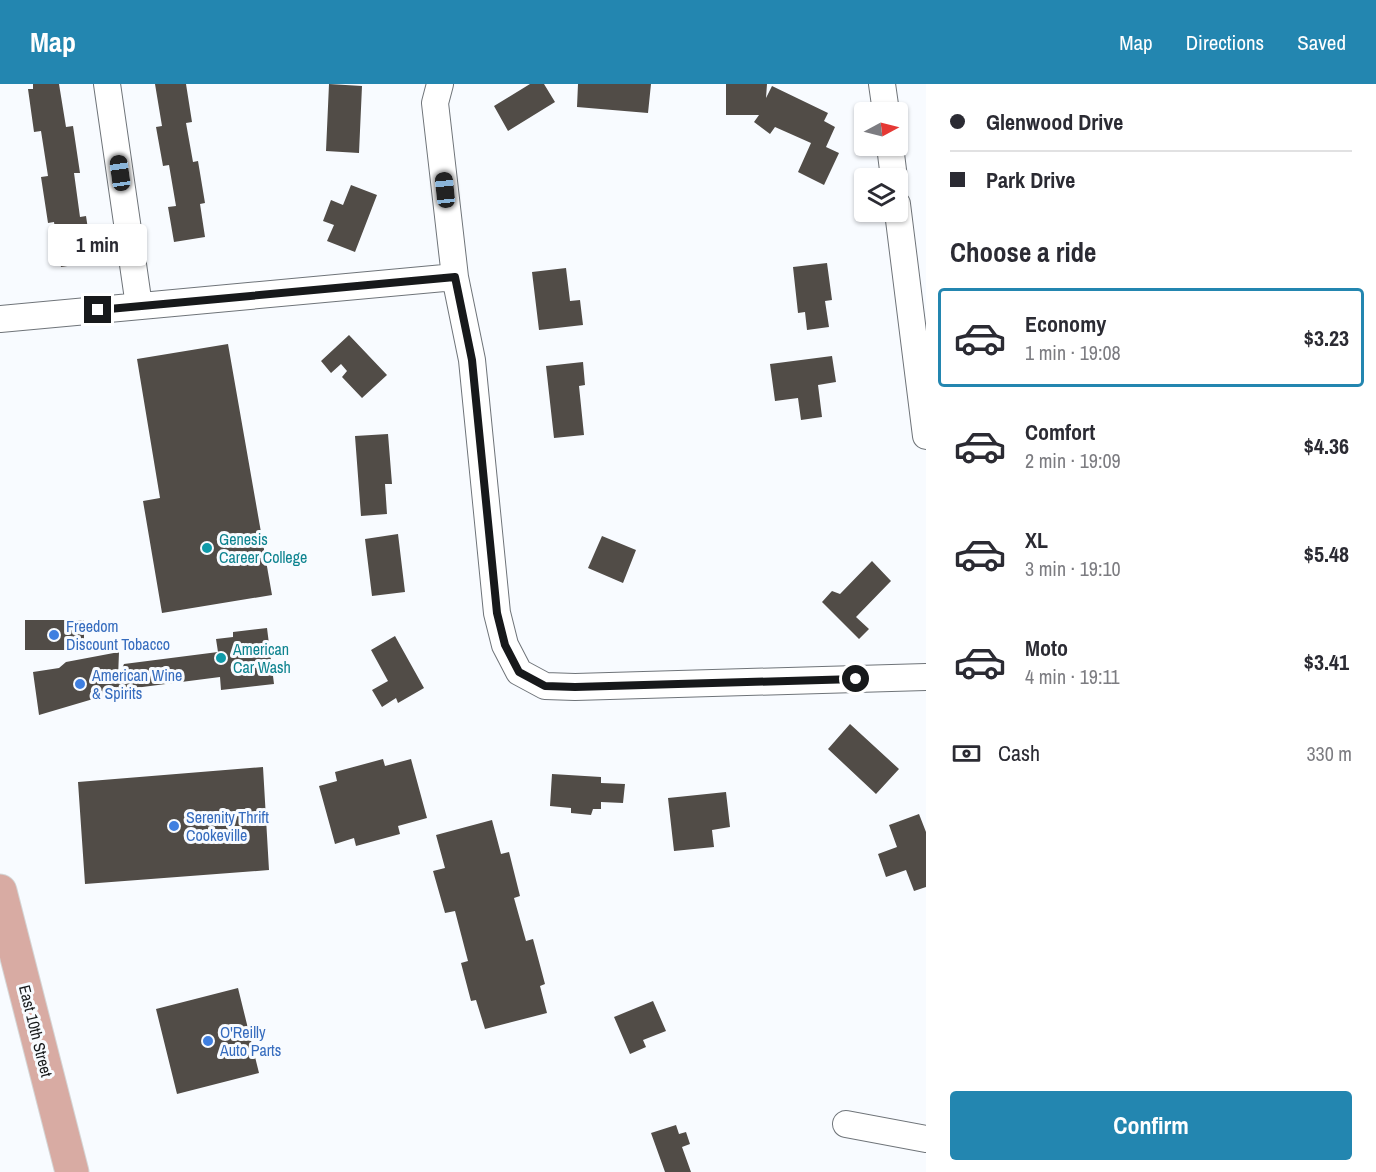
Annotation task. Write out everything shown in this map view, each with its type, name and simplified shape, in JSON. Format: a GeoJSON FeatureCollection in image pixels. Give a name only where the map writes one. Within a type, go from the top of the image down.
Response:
{"type":"FeatureCollection","features":[{"type":"Feature","properties":{"kind":"main road","name":"East 10th Street"},"geometry":{"type":"LineString","coordinates":[[0,891],[72,1172]]}},
{"type":"Feature","properties":{"kind":"street"},"geometry":{"type":"LineString","coordinates":[[107,84],[139,306]]}},
{"type":"Feature","properties":{"kind":"street"},"geometry":{"type":"LineString","coordinates":[[440,84],[435,103],[455,277],[472,360],[497,613],[505,645],[519,672],[545,686],[575,687],[926,677]]}},
{"type":"Feature","properties":{"kind":"street"},"geometry":{"type":"LineString","coordinates":[[882,84],[885,102]]}},
{"type":"Feature","properties":{"kind":"street"},"geometry":{"type":"LineString","coordinates":[[899,222],[925,424]]}},
{"type":"Feature","properties":{"kind":"street"},"geometry":{"type":"LineString","coordinates":[[0,319],[455,277]]}},
{"type":"Feature","properties":{"kind":"street"},"geometry":{"type":"LineString","coordinates":[[846,1124],[926,1139]]}},
{"type":"Feature","properties":{"kind":"building"},"geometry":{"type":"Polygon","coordinates":[[[33,84],[59,84],[66,127],[73,126],[80,173],[74,173],[80,217],[86,216],[93,262],[61,267],[54,222],[48,223],[41,177],[48,176],[41,131],[34,132],[28,89],[33,89],[33,84]]]}},
{"type":"Feature","properties":{"kind":"building"},"geometry":{"type":"Polygon","coordinates":[[[155,84],[186,84],[192,122],[186,123],[193,162],[198,161],[205,203],[200,204],[205,237],[174,242],[168,207],[176,206],[169,165],[163,166],[156,127],[162,126],[155,84]]]}},
{"type":"Feature","properties":{"kind":"building"},"geometry":{"type":"Polygon","coordinates":[[[329,84],[362,86],[359,153],[326,151],[329,84]]]}},
{"type":"Feature","properties":{"kind":"building"},"geometry":{"type":"Polygon","coordinates":[[[530,84],[544,84],[555,102],[508,131],[494,106],[530,84]]]}},
{"type":"Feature","properties":{"kind":"building"},"geometry":{"type":"Polygon","coordinates":[[[578,84],[651,84],[648,113],[577,107],[578,84]]]}},
{"type":"Feature","properties":{"kind":"building"},"geometry":{"type":"Polygon","coordinates":[[[726,84],[767,84],[766,98],[772,86],[828,113],[824,121],[835,127],[826,147],[839,153],[824,185],[798,172],[811,143],[775,127],[770,134],[754,122],[759,115],[726,115],[726,84]]]}},
{"type":"Feature","properties":{"kind":"building"},"geometry":{"type":"Polygon","coordinates":[[[351,185],[377,195],[355,252],[327,241],[334,225],[323,221],[331,200],[343,205],[351,185]]]}},
{"type":"Feature","properties":{"kind":"building"},"geometry":{"type":"Polygon","coordinates":[[[827,263],[832,300],[825,301],[829,327],[807,330],[805,312],[798,313],[793,267],[827,263]]]}},
{"type":"Feature","properties":{"kind":"building"},"geometry":{"type":"Polygon","coordinates":[[[566,268],[570,301],[580,300],[583,325],[539,330],[532,272],[566,268]]]}},
{"type":"Feature","properties":{"kind":"building"},"geometry":{"type":"Polygon","coordinates":[[[349,335],[387,375],[362,398],[342,377],[347,371],[341,364],[331,373],[321,361],[349,335]]]}},
{"type":"Feature","properties":{"kind":"building"},"geometry":{"type":"Polygon","coordinates":[[[228,344],[272,595],[162,613],[143,501],[160,498],[137,359],[228,344]]]}},
{"type":"Feature","properties":{"kind":"building"},"geometry":{"type":"Polygon","coordinates":[[[832,356],[836,382],[818,385],[822,417],[801,420],[798,398],[775,401],[770,364],[832,356]]]}},
{"type":"Feature","properties":{"kind":"building"},"geometry":{"type":"Polygon","coordinates":[[[583,362],[585,385],[579,386],[584,435],[554,438],[546,366],[583,362]]]}},
{"type":"Feature","properties":{"kind":"building"},"geometry":{"type":"Polygon","coordinates":[[[388,434],[392,484],[385,484],[387,514],[361,516],[355,436],[388,434]]]}},
{"type":"Feature","properties":{"kind":"building"},"geometry":{"type":"Polygon","coordinates":[[[398,534],[405,592],[372,596],[365,539],[398,534]]]}},
{"type":"Feature","properties":{"kind":"building"},"geometry":{"type":"Polygon","coordinates":[[[602,536],[636,550],[623,583],[588,568],[602,536]]]}},
{"type":"Feature","properties":{"kind":"building"},"geometry":{"type":"Polygon","coordinates":[[[872,561],[891,581],[856,617],[869,629],[859,639],[822,602],[832,591],[840,594],[872,561]]]}},
{"type":"Feature","properties":{"kind":"building","name":"Freedom Discount Tobacco"},"geometry":{"type":"Polygon","coordinates":[[[25,620],[84,620],[84,650],[25,650],[25,620]]]}},
{"type":"Feature","properties":{"kind":"building"},"geometry":{"type":"Polygon","coordinates":[[[267,628],[274,684],[221,690],[220,677],[127,689],[39,715],[33,672],[59,668],[66,662],[119,652],[118,678],[124,664],[218,652],[216,639],[233,637],[233,632],[267,628]]]}},
{"type":"Feature","properties":{"kind":"building"},"geometry":{"type":"Polygon","coordinates":[[[395,636],[424,688],[398,703],[396,698],[382,707],[372,690],[388,681],[371,650],[395,636]]]}},
{"type":"Feature","properties":{"kind":"building"},"geometry":{"type":"Polygon","coordinates":[[[850,724],[899,769],[876,794],[828,749],[850,724]]]}},
{"type":"Feature","properties":{"kind":"building"},"geometry":{"type":"Polygon","coordinates":[[[383,759],[385,766],[411,759],[427,818],[398,826],[400,834],[356,846],[354,838],[335,844],[319,786],[337,781],[335,772],[383,759]]]}},
{"type":"Feature","properties":{"kind":"building","name":"Serenity Thrift Cookeville"},"geometry":{"type":"Polygon","coordinates":[[[263,767],[269,870],[85,884],[78,782],[263,767]]]}},
{"type":"Feature","properties":{"kind":"building"},"geometry":{"type":"Polygon","coordinates":[[[552,774],[601,777],[601,783],[625,784],[623,803],[601,802],[601,809],[593,809],[591,815],[571,813],[571,808],[550,806],[552,774]]]}},
{"type":"Feature","properties":{"kind":"building"},"geometry":{"type":"Polygon","coordinates":[[[726,792],[730,827],[712,830],[714,847],[674,851],[668,798],[726,792]]]}},
{"type":"Feature","properties":{"kind":"building"},"geometry":{"type":"Polygon","coordinates":[[[919,814],[926,832],[926,887],[914,891],[906,870],[886,877],[878,854],[897,847],[889,825],[919,814]]]}},
{"type":"Feature","properties":{"kind":"building"},"geometry":{"type":"Polygon","coordinates":[[[492,820],[501,854],[509,852],[520,896],[514,898],[526,941],[533,939],[545,984],[540,986],[547,1013],[485,1029],[476,1000],[471,1001],[461,963],[468,961],[455,911],[445,913],[433,871],[445,868],[436,835],[492,820]]]}},
{"type":"Feature","properties":{"kind":"building","name":"O'Reilly Auto Parts"},"geometry":{"type":"Polygon","coordinates":[[[238,988],[259,1073],[177,1094],[156,1009],[238,988]]]}},
{"type":"Feature","properties":{"kind":"building"},"geometry":{"type":"Polygon","coordinates":[[[653,1001],[666,1031],[643,1040],[646,1047],[630,1054],[614,1017],[653,1001]]]}},
{"type":"Feature","properties":{"kind":"building"},"geometry":{"type":"Polygon","coordinates":[[[676,1125],[679,1134],[686,1132],[690,1144],[682,1147],[691,1172],[665,1172],[651,1133],[676,1125]]]}},
{"type":"Feature","properties":{"kind":"place","name":"Genesis Career College"},"geometry":{"type":"Point","coordinates":[207,548]}},
{"type":"Feature","properties":{"kind":"place","name":"Freedom Discount Tobacco"},"geometry":{"type":"Point","coordinates":[54,635]}},
{"type":"Feature","properties":{"kind":"place","name":"American Car Wash"},"geometry":{"type":"Point","coordinates":[221,658]}},
{"type":"Feature","properties":{"kind":"place","name":"American Wine & Spirits"},"geometry":{"type":"Point","coordinates":[80,684]}},
{"type":"Feature","properties":{"kind":"place","name":"Serenity Thrift Cookeville"},"geometry":{"type":"Point","coordinates":[174,826]}},
{"type":"Feature","properties":{"kind":"place","name":"O'Reilly Auto Parts"},"geometry":{"type":"Point","coordinates":[208,1041]}},
{"type":"Feature","properties":{"kind":"route"},"geometry":{"type":"LineString","coordinates":[[98,310],[455,277],[472,360],[497,613],[505,645],[519,672],[545,686],[575,687],[856,679]]}}]}
